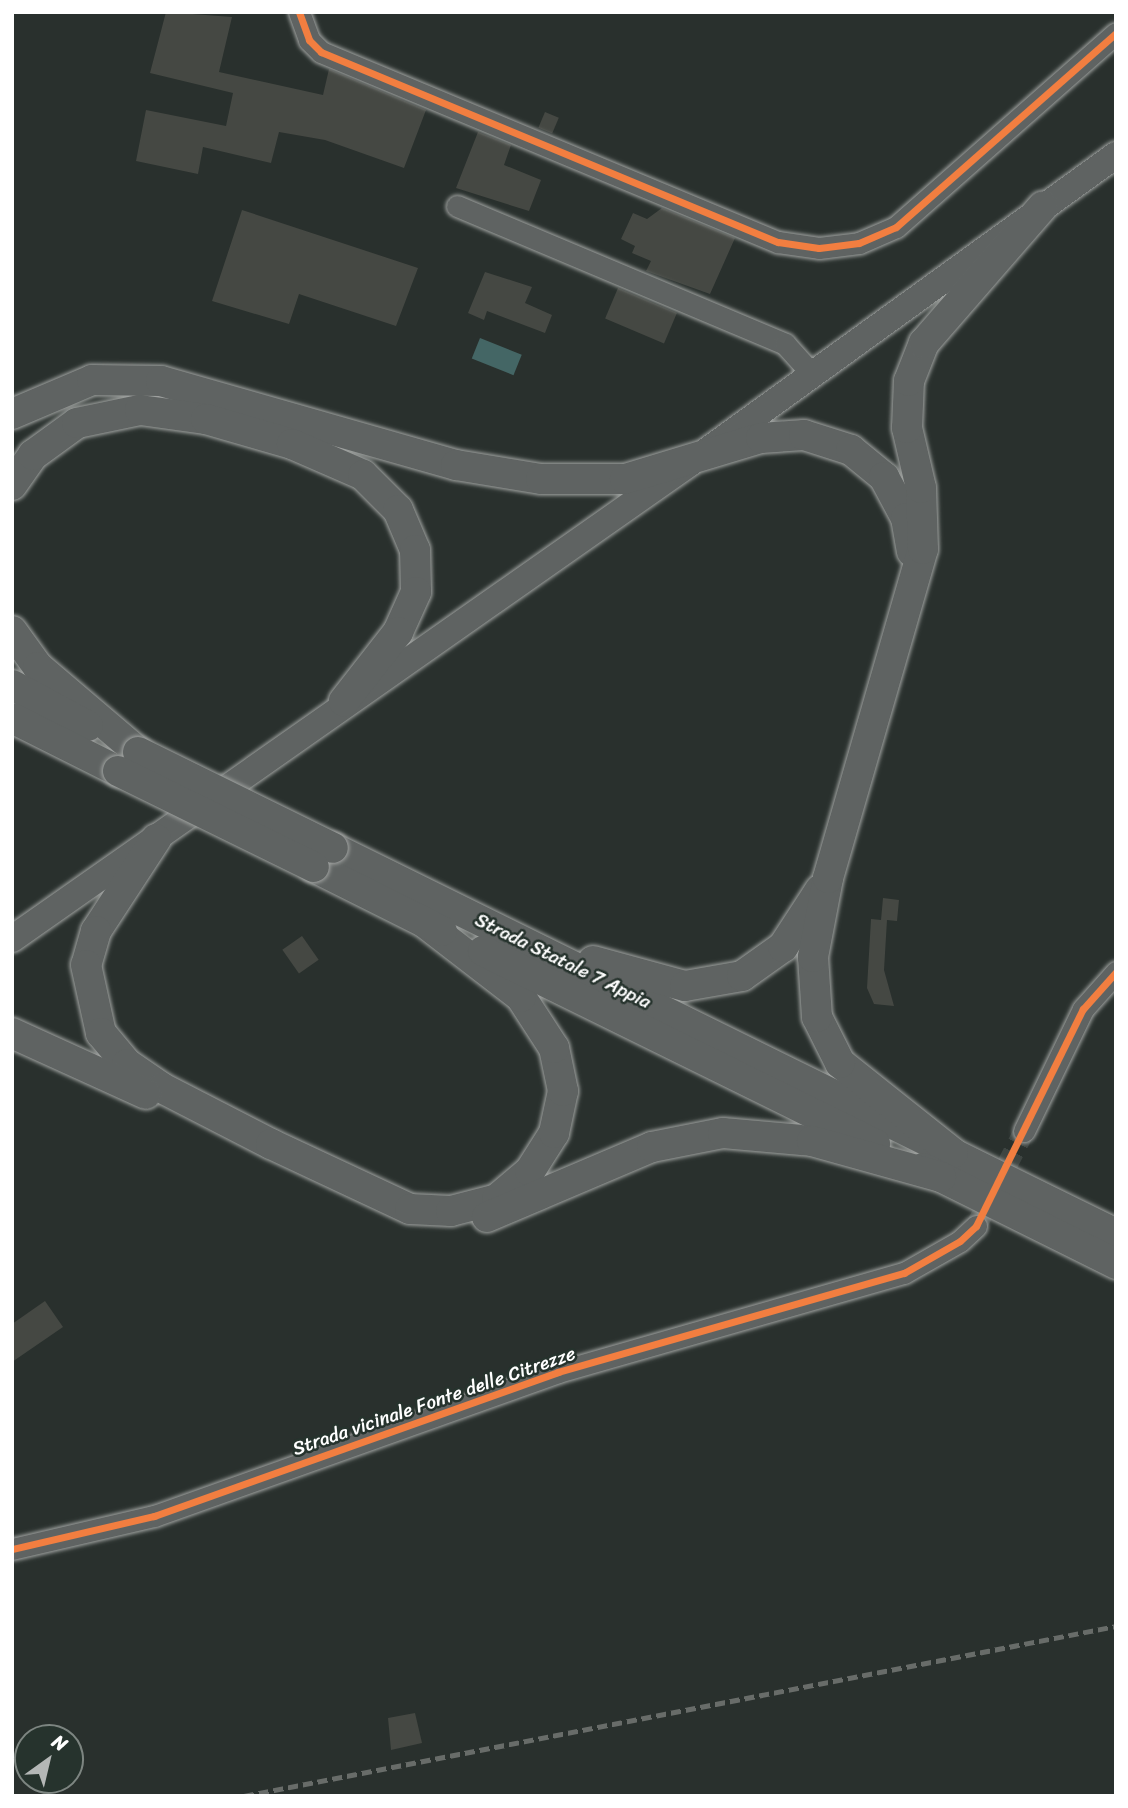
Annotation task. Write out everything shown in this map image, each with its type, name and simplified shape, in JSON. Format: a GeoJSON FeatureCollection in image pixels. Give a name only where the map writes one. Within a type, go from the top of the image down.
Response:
{"type":"FeatureCollection","features":[{"type":"Feature","properties":{"kind":"highway"},"geometry":{"type":"LineString","coordinates":[[947,1165],[840,1063],[817,1017],[813,957],[828,878],[912,592],[925,519],[907,428],[909,381],[924,343],[1043,206]]}},
{"type":"Feature","properties":{"kind":"highway"},"geometry":{"type":"LineString","coordinates":[[12,414],[92,380],[161,381],[456,465],[541,479],[625,479],[690,463],[761,438],[804,435],[851,450],[884,477],[906,518],[912,592]]}},
{"type":"Feature","properties":{"kind":"highway"},"geometry":{"type":"LineString","coordinates":[[12,485],[33,455],[77,424],[140,410],[206,419],[267,437],[363,475],[398,510],[415,550],[416,592],[398,632],[344,701]]}},
{"type":"Feature","properties":{"kind":"highway"},"geometry":{"type":"LineString","coordinates":[[12,631],[38,667],[128,762]]}},
{"type":"Feature","properties":{"kind":"highway","name":"Strada Statale 7 Appia"},"geometry":{"type":"LineString","coordinates":[[12,685],[128,762]]}},
{"type":"Feature","properties":{"kind":"highway","name":"Strada Statale 7 Appia"},"geometry":{"type":"LineString","coordinates":[[12,718],[128,762],[323,857],[523,941],[947,1165],[1116,1264]]}},
{"type":"Feature","properties":{"kind":"highway"},"geometry":{"type":"LineString","coordinates":[[156,839],[96,931],[86,965],[101,1033],[127,1064],[162,1088],[271,1144],[400,1205],[451,1212],[497,1199],[530,1171],[554,1133],[563,1091],[554,1048],[521,997],[424,922]]}},
{"type":"Feature","properties":{"kind":"highway","name":"Strada Statale 7 Appia"},"geometry":{"type":"LineString","coordinates":[[323,857],[424,922],[947,1165],[1116,1234]]}},
{"type":"Feature","properties":{"kind":"highway"},"geometry":{"type":"LineString","coordinates":[[523,941],[685,986],[743,976],[783,947],[828,878]]}},
{"type":"Feature","properties":{"kind":"highway"},"geometry":{"type":"LineString","coordinates":[[12,1033],[106,1074],[363,1205],[407,1221],[453,1225],[502,1213],[652,1147],[723,1133],[812,1141],[947,1165]]}},
{"type":"Feature","properties":{"kind":"main road"},"geometry":{"type":"LineString","coordinates":[[12,939],[156,839],[344,701],[690,463],[1116,155]]}},
{"type":"Feature","properties":{"kind":"street"},"geometry":{"type":"LineString","coordinates":[[299,12],[309,40],[321,52],[778,242],[819,248],[859,243],[897,227],[1116,33]]}},
{"type":"Feature","properties":{"kind":"street"},"geometry":{"type":"LineString","coordinates":[[457,206],[785,344],[812,374]]}},
{"type":"Feature","properties":{"kind":"street"},"geometry":{"type":"LineString","coordinates":[[1024,1131],[1083,1009],[1116,972]]}},
{"type":"Feature","properties":{"kind":"street","name":"Strada vicinale Fonte delle Citrezze"},"geometry":{"type":"LineString","coordinates":[[12,1549],[155,1516],[558,1372],[904,1273],[960,1241],[976,1226]]}},
{"type":"Feature","properties":{"kind":"water"},"geometry":{"type":"Polygon","coordinates":[[[480,338],[522,355],[513,375],[472,358],[480,338]]]}},
{"type":"Feature","properties":{"kind":"building"},"geometry":{"type":"Polygon","coordinates":[[[166,12],[232,17],[219,72],[323,95],[329,69],[426,110],[404,168],[325,140],[279,132],[271,163],[203,147],[198,174],[136,161],[146,110],[226,126],[233,93],[150,73],[166,12]]]}},
{"type":"Feature","properties":{"kind":"building"},"geometry":{"type":"Polygon","coordinates":[[[545,112],[559,118],[552,134],[538,128],[545,112]]]}},
{"type":"Feature","properties":{"kind":"building"},"geometry":{"type":"Polygon","coordinates":[[[478,132],[511,145],[504,165],[541,180],[529,211],[456,188],[478,132]]]}},
{"type":"Feature","properties":{"kind":"building"},"geometry":{"type":"Polygon","coordinates":[[[662,208],[735,238],[710,294],[646,271],[651,261],[632,253],[635,246],[621,239],[633,213],[647,219],[662,208]]]}},
{"type":"Feature","properties":{"kind":"building"},"geometry":{"type":"Polygon","coordinates":[[[242,210],[418,268],[396,326],[299,294],[289,324],[212,301],[242,210]]]}},
{"type":"Feature","properties":{"kind":"building"},"geometry":{"type":"Polygon","coordinates":[[[485,272],[532,287],[525,303],[552,315],[545,333],[487,311],[484,320],[468,313],[485,272]]]}},
{"type":"Feature","properties":{"kind":"building"},"geometry":{"type":"Polygon","coordinates":[[[618,288],[677,313],[664,343],[605,318],[618,288]]]}},
{"type":"Feature","properties":{"kind":"building"},"geometry":{"type":"Polygon","coordinates":[[[883,898],[899,900],[897,921],[887,920],[884,970],[894,1006],[874,1004],[867,988],[871,919],[881,920],[883,898]]]}},
{"type":"Feature","properties":{"kind":"building"},"geometry":{"type":"Polygon","coordinates":[[[302,936],[319,960],[299,974],[282,950],[302,936]]]}},
{"type":"Feature","properties":{"kind":"building"},"geometry":{"type":"Polygon","coordinates":[[[45,1301],[63,1327],[12,1362],[12,1324],[45,1301]]]}},
{"type":"Feature","properties":{"kind":"building"},"geometry":{"type":"Polygon","coordinates":[[[415,1713],[422,1743],[391,1750],[388,1718],[415,1713]]]}},
{"type":"Feature","properties":{"kind":"tunnel"},"geometry":{"type":"LineString","coordinates":[[976,1226],[1024,1131]]}},
{"type":"Feature","properties":{"kind":"railway"},"geometry":{"type":"LineString","coordinates":[[244,1796],[1116,1626]]}},
{"type":"Feature","properties":{"kind":"cycle path"},"geometry":{"type":"LineString","coordinates":[[299,12],[309,40],[321,52],[778,242],[819,248],[859,243],[896,227],[1116,33]]}},
{"type":"Feature","properties":{"kind":"cycle path"},"geometry":{"type":"LineString","coordinates":[[12,1549],[154,1516],[558,1372],[904,1273],[960,1241],[976,1226],[1083,1009],[1116,972]]}}]}
